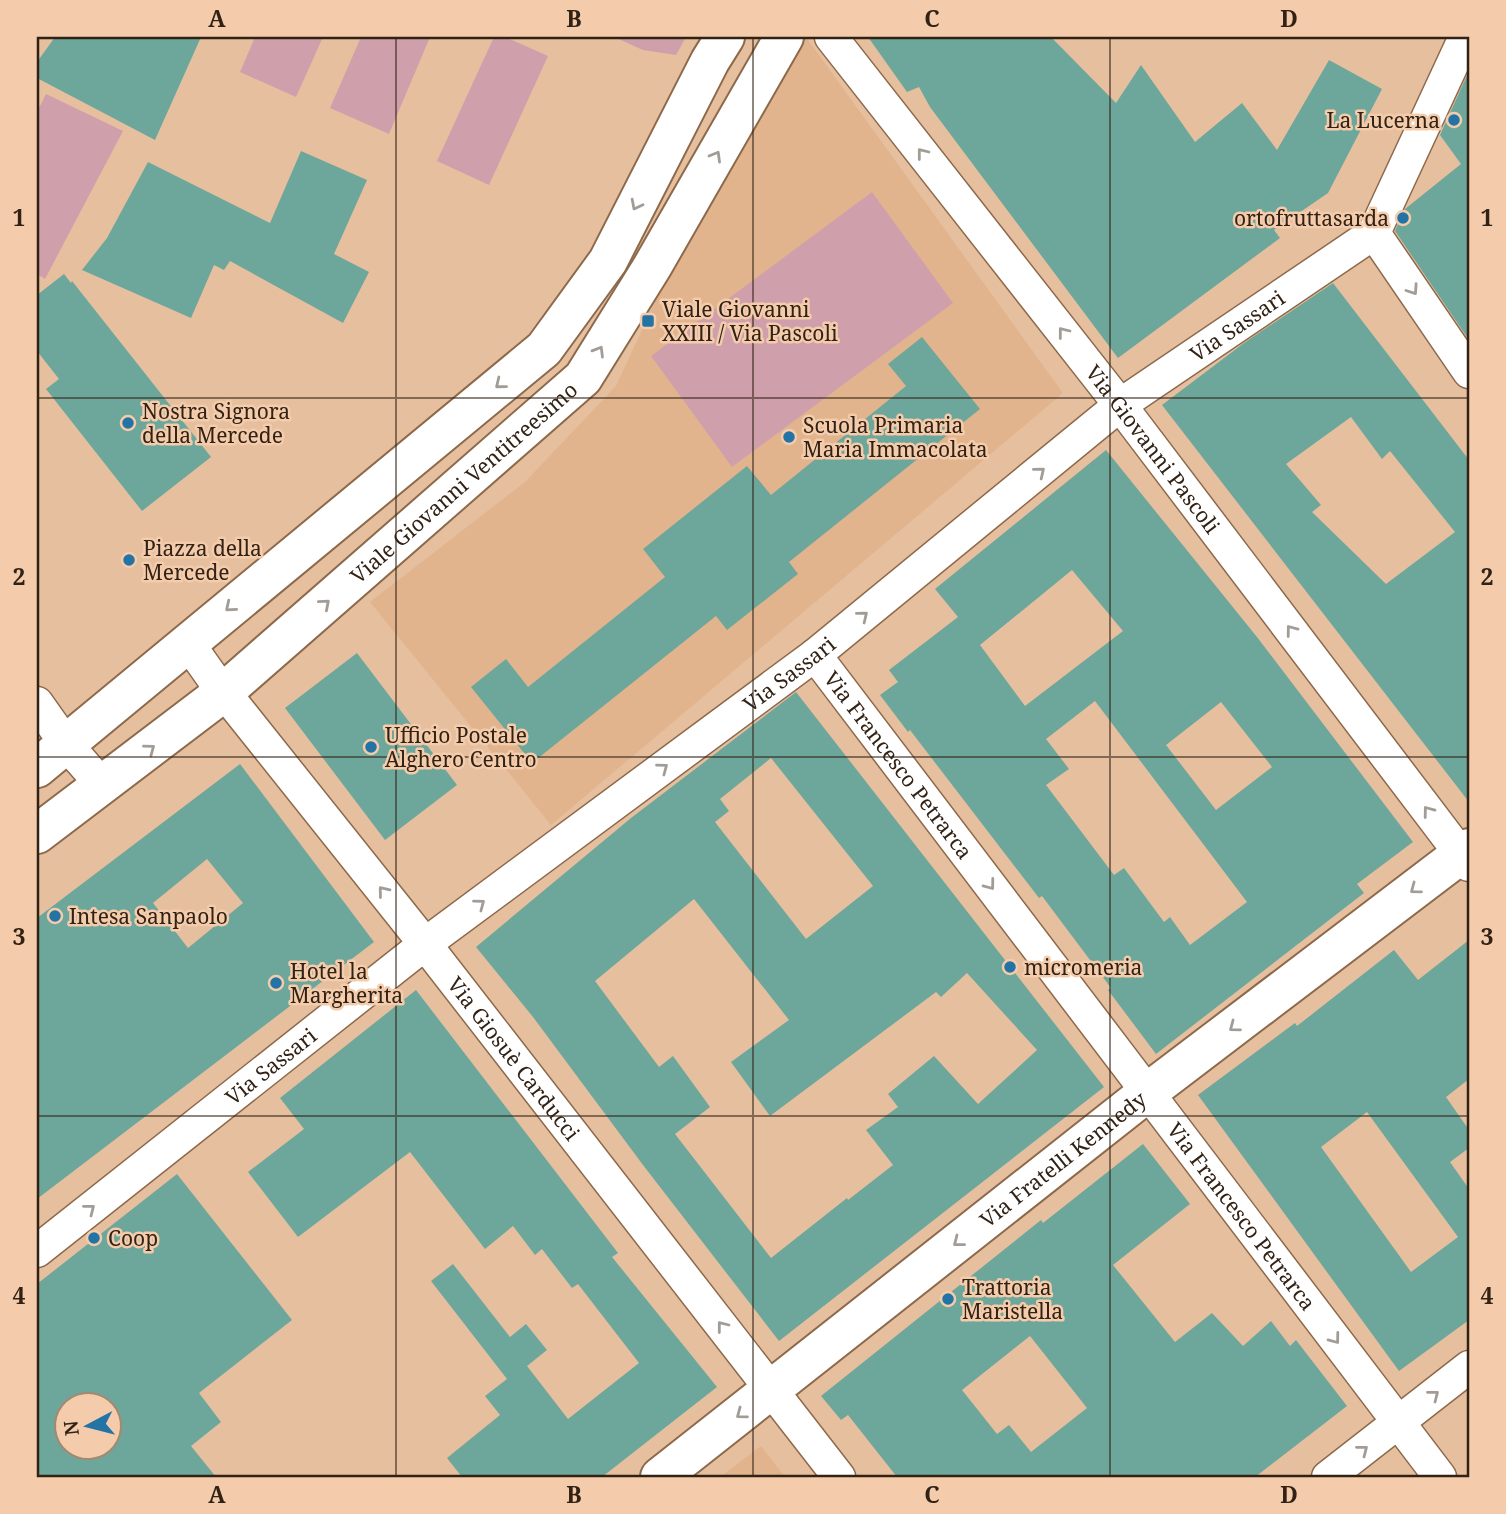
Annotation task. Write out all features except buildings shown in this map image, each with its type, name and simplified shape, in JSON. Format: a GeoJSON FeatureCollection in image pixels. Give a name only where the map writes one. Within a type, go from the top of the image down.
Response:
{"type":"FeatureCollection","features":[{"type":"Feature","properties":{"kind":"main road"},"geometry":{"type":"LineString","coordinates":[[37,768],[544,349],[608,261],[710,61],[725,37]]}},
{"type":"Feature","properties":{"kind":"main road","name":"Viale Giovanni Ventitreesimo"},"geometry":{"type":"LineString","coordinates":[[37,834],[224,692],[583,378],[652,267],[784,37]]}},
{"type":"Feature","properties":{"kind":"main road","name":"Via Fratelli Kennedy"},"geometry":{"type":"LineString","coordinates":[[660,1477],[1148,1092],[1466,856]]}},
{"type":"Feature","properties":{"kind":"street","name":"Via Giovanni Pascoli"},"geometry":{"type":"LineString","coordinates":[[831,37],[1120,405],[1466,856]]}},
{"type":"Feature","properties":{"kind":"street"},"geometry":{"type":"LineString","coordinates":[[1465,37],[1374,233],[1469,372]]}},
{"type":"Feature","properties":{"kind":"street","name":"Via Sassari"},"geometry":{"type":"LineString","coordinates":[[37,1251],[425,944],[816,655],[1120,405],[1374,233]]}},
{"type":"Feature","properties":{"kind":"street","name":"Via Giosuè Carducci"},"geometry":{"type":"LineString","coordinates":[[188,643],[839,1477]]}},
{"type":"Feature","properties":{"kind":"street","name":"Via Francesco Petrarca"},"geometry":{"type":"LineString","coordinates":[[816,655],[1440,1477]]}},
{"type":"Feature","properties":{"kind":"street"},"geometry":{"type":"LineString","coordinates":[[37,703],[66,744],[102,785]]}},
{"type":"Feature","properties":{"kind":"street"},"geometry":{"type":"LineString","coordinates":[[1328,1477],[1469,1367]]}},
{"type":"Feature","properties":{"kind":"shaded area"},"geometry":{"type":"Polygon","coordinates":[[[255,37],[323,37],[296,97],[240,72],[255,37]]]}},
{"type":"Feature","properties":{"kind":"shaded area"},"geometry":{"type":"Polygon","coordinates":[[[361,37],[430,37],[389,134],[330,108],[361,37]]]}},
{"type":"Feature","properties":{"kind":"shaded area"},"geometry":{"type":"Polygon","coordinates":[[[494,37],[505,37],[548,56],[489,185],[437,161],[494,37]]]}},
{"type":"Feature","properties":{"kind":"shaded area"},"geometry":{"type":"Polygon","coordinates":[[[614,37],[686,37],[676,55],[643,50],[614,37]]]}},
{"type":"Feature","properties":{"kind":"shaded area","name":"Scuola Primaria Maria Immacolata"},"geometry":{"type":"Polygon","coordinates":[[[806,37],[1063,393],[551,825],[370,602],[525,482],[616,386],[655,302],[806,37]]]}},
{"type":"Feature","properties":{"kind":"shaded area"},"geometry":{"type":"Polygon","coordinates":[[[46,94],[123,131],[45,279],[37,274],[37,112],[46,94]]]}},
{"type":"Feature","properties":{"kind":"shaded area"},"geometry":{"type":"Polygon","coordinates":[[[872,192],[953,303],[732,467],[651,356],[872,192]]]}},
{"type":"Feature","properties":{"kind":"shaded area"},"geometry":{"type":"Polygon","coordinates":[[[761,1446],[785,1477],[720,1477],[761,1446]]]}},
{"type":"Feature","properties":{"kind":"place","name":"La Lucerna"},"geometry":{"type":"Point","coordinates":[1454,120]}},
{"type":"Feature","properties":{"kind":"place","name":"ortofruttasarda"},"geometry":{"type":"Point","coordinates":[1403,218]}},
{"type":"Feature","properties":{"kind":"place","name":"Viale Giovanni XXIII / Via Pascoli"},"geometry":{"type":"Point","coordinates":[648,321]}},
{"type":"Feature","properties":{"kind":"place","name":"Nostra Signora della Mercede"},"geometry":{"type":"Point","coordinates":[128,423]}},
{"type":"Feature","properties":{"kind":"place","name":"Scuola Primaria Maria Immacolata"},"geometry":{"type":"Point","coordinates":[789,437]}},
{"type":"Feature","properties":{"kind":"place","name":"Piazza della Mercede"},"geometry":{"type":"Point","coordinates":[129,560]}},
{"type":"Feature","properties":{"kind":"place","name":"Ufficio Postale Alghero Centro"},"geometry":{"type":"Point","coordinates":[371,747]}},
{"type":"Feature","properties":{"kind":"place","name":"Intesa Sanpaolo"},"geometry":{"type":"Point","coordinates":[55,916]}},
{"type":"Feature","properties":{"kind":"place","name":"micromeria"},"geometry":{"type":"Point","coordinates":[1010,967]}},
{"type":"Feature","properties":{"kind":"place","name":"Hotel la Margherita"},"geometry":{"type":"Point","coordinates":[276,983]}},
{"type":"Feature","properties":{"kind":"place","name":"Coop"},"geometry":{"type":"Point","coordinates":[94,1238]}},
{"type":"Feature","properties":{"kind":"place","name":"Trattoria Maristella"},"geometry":{"type":"Point","coordinates":[948,1299]}}]}
